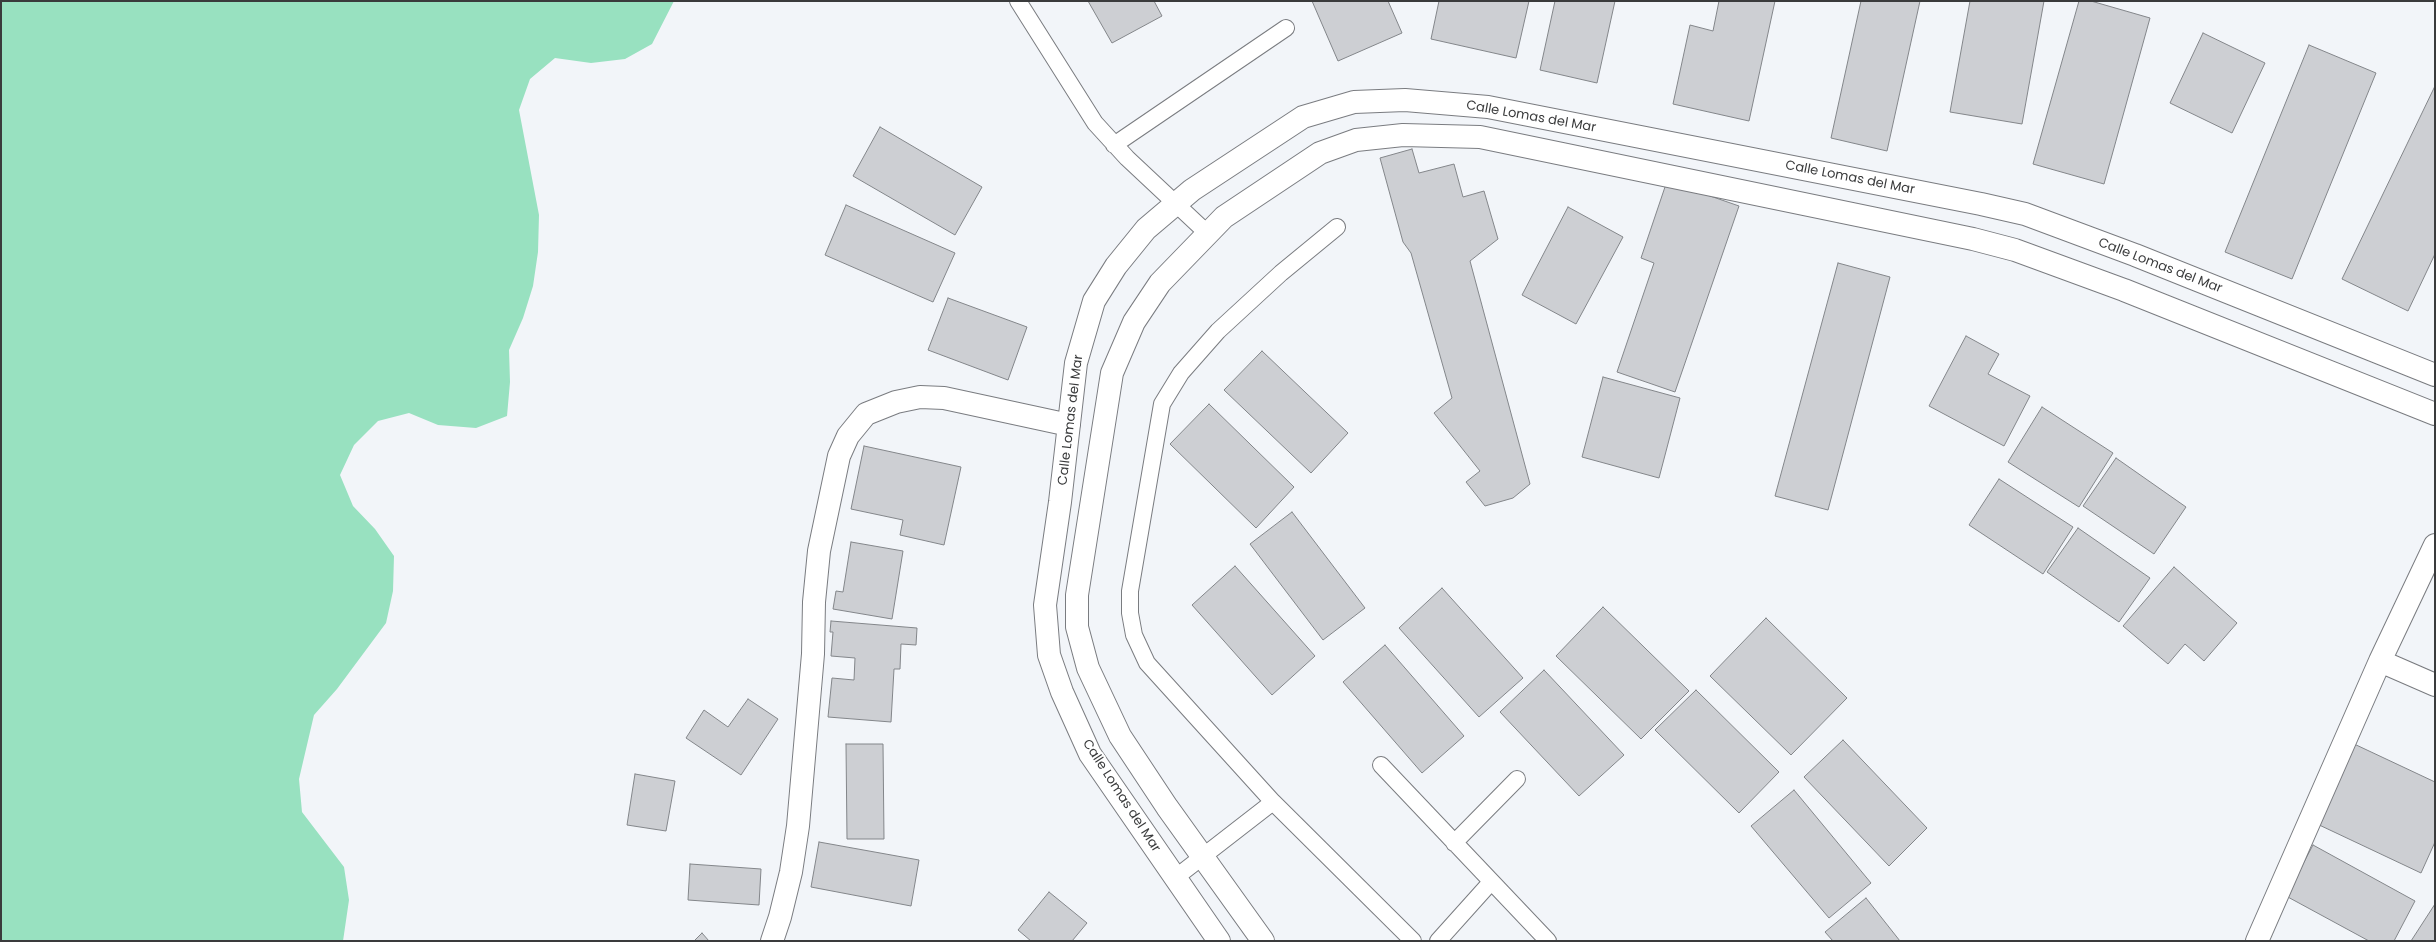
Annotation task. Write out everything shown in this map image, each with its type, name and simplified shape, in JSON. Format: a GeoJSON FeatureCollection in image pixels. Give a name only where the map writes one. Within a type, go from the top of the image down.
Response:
{"type":"FeatureCollection","features":[{"type":"Feature","properties":{"kind":"street","name":"Calle Lomas del Mar"},"geometry":{"type":"LineString","coordinates":[[1219,941],[1090,754],[1062,692],[1049,655],[1045,604],[1060,502],[1076,363],[1094,301],[1116,266],[1146,230],[1192,190],[1262,142],[1303,118],[1354,102],[1405,100],[1488,107],[1973,202],[2025,214],[2135,255],[2435,375]]}},
{"type":"Feature","properties":{"kind":"street"},"geometry":{"type":"LineString","coordinates":[[1264,941],[1203,857],[1120,736],[1088,668],[1077,627],[1077,595],[1112,373],[1134,322],[1160,283],[1224,217],[1320,153],[1356,140],[1403,135],[1480,137],[1973,239],[2015,250],[2124,290],[2435,414]]}},
{"type":"Feature","properties":{"kind":"street"},"geometry":{"type":"LineString","coordinates":[[772,941],[787,887],[798,826],[813,654],[814,602],[819,551],[839,456],[848,436],[866,414],[896,402],[920,397],[944,398],[1069,425]]}},
{"type":"Feature","properties":{"kind":"street"},"geometry":{"type":"LineString","coordinates":[[2257,941],[2380,661],[2435,545]]}},
{"type":"Feature","properties":{"kind":"street"},"geometry":{"type":"LineString","coordinates":[[2380,661],[2435,685]]}},
{"type":"Feature","properties":{"kind":"lane"},"geometry":{"type":"LineString","coordinates":[[1018,1],[1095,123],[1114,145],[1208,233]]}},
{"type":"Feature","properties":{"kind":"lane"},"geometry":{"type":"LineString","coordinates":[[1114,145],[1286,28]]}},
{"type":"Feature","properties":{"kind":"lane"},"geometry":{"type":"LineString","coordinates":[[1337,227],[1281,273],[1218,331],[1181,373],[1162,404],[1130,591],[1130,613],[1134,635],[1147,663],[1273,802],[1413,941]]}},
{"type":"Feature","properties":{"kind":"lane"},"geometry":{"type":"LineString","coordinates":[[1380,765],[1548,941]]}},
{"type":"Feature","properties":{"kind":"lane"},"geometry":{"type":"LineString","coordinates":[[1454,843],[1517,779]]}},
{"type":"Feature","properties":{"kind":"lane"},"geometry":{"type":"LineString","coordinates":[[1175,878],[1273,802]]}},
{"type":"Feature","properties":{"kind":"lane"},"geometry":{"type":"LineString","coordinates":[[1438,941],[1491,882]]}},
{"type":"Feature","properties":{"kind":"green space"},"geometry":{"type":"Polygon","coordinates":[[[1,1],[674,1],[652,44],[625,59],[591,63],[555,58],[530,79],[519,110],[539,215],[538,252],[533,286],[523,318],[509,350],[510,382],[507,416],[476,428],[438,425],[409,413],[378,421],[354,445],[340,475],[353,506],[375,529],[394,556],[393,591],[386,623],[337,689],[314,715],[299,779],[302,812],[344,867],[349,900],[343,941],[1,941],[1,1]]]}},
{"type":"Feature","properties":{"kind":"building"},"geometry":{"type":"Polygon","coordinates":[[[1088,1],[1154,1],[1162,16],[1112,43],[1088,1]]]}},
{"type":"Feature","properties":{"kind":"building"},"geometry":{"type":"Polygon","coordinates":[[[1312,1],[1388,1],[1402,33],[1338,61],[1312,1]]]}},
{"type":"Feature","properties":{"kind":"building"},"geometry":{"type":"Polygon","coordinates":[[[1439,1],[1529,1],[1516,58],[1431,39],[1439,1]]]}},
{"type":"Feature","properties":{"kind":"building"},"geometry":{"type":"Polygon","coordinates":[[[1555,1],[1615,1],[1597,83],[1540,70],[1555,1]]]}},
{"type":"Feature","properties":{"kind":"building"},"geometry":{"type":"Polygon","coordinates":[[[1719,1],[1775,1],[1749,121],[1673,104],[1690,25],[1713,31],[1719,1]]]}},
{"type":"Feature","properties":{"kind":"building"},"geometry":{"type":"Polygon","coordinates":[[[1861,1],[1920,1],[1887,151],[1831,138],[1861,1]]]}},
{"type":"Feature","properties":{"kind":"building"},"geometry":{"type":"Polygon","coordinates":[[[1970,1],[2044,1],[2022,124],[1950,112],[1970,1]]]}},
{"type":"Feature","properties":{"kind":"building"},"geometry":{"type":"Polygon","coordinates":[[[2079,1],[2091,1],[2150,18],[2104,184],[2033,164],[2079,1]]]}},
{"type":"Feature","properties":{"kind":"building"},"geometry":{"type":"Polygon","coordinates":[[[2203,33],[2265,63],[2232,133],[2170,103],[2203,33]]]}},
{"type":"Feature","properties":{"kind":"building"},"geometry":{"type":"Polygon","coordinates":[[[2309,45],[2376,73],[2292,279],[2225,252],[2309,45]]]}},
{"type":"Feature","properties":{"kind":"building"},"geometry":{"type":"Polygon","coordinates":[[[2435,86],[2435,254],[2408,311],[2342,279],[2435,86]]]}},
{"type":"Feature","properties":{"kind":"building"},"geometry":{"type":"Polygon","coordinates":[[[880,127],[982,187],[955,235],[853,176],[880,127]]]}},
{"type":"Feature","properties":{"kind":"building"},"geometry":{"type":"Polygon","coordinates":[[[1412,149],[1419,173],[1454,164],[1463,197],[1484,191],[1498,239],[1470,261],[1530,484],[1513,498],[1485,506],[1466,482],[1480,471],[1434,413],[1452,398],[1411,253],[1403,242],[1380,158],[1412,149]]]}},
{"type":"Feature","properties":{"kind":"building"},"geometry":{"type":"Polygon","coordinates":[[[1667,181],[1739,206],[1675,392],[1617,372],[1654,263],[1641,258],[1667,181]]]}},
{"type":"Feature","properties":{"kind":"building"},"geometry":{"type":"Polygon","coordinates":[[[846,205],[955,253],[933,302],[825,255],[846,205]]]}},
{"type":"Feature","properties":{"kind":"building"},"geometry":{"type":"Polygon","coordinates":[[[1568,207],[1623,237],[1576,324],[1522,295],[1568,207]]]}},
{"type":"Feature","properties":{"kind":"building"},"geometry":{"type":"Polygon","coordinates":[[[1838,263],[1890,277],[1828,510],[1775,496],[1838,263]]]}},
{"type":"Feature","properties":{"kind":"building"},"geometry":{"type":"Polygon","coordinates":[[[948,298],[1027,327],[1008,380],[928,350],[948,298]]]}},
{"type":"Feature","properties":{"kind":"building"},"geometry":{"type":"Polygon","coordinates":[[[1966,336],[1999,354],[1988,374],[2030,396],[2004,446],[1929,406],[1966,336]]]}},
{"type":"Feature","properties":{"kind":"building"},"geometry":{"type":"Polygon","coordinates":[[[1262,351],[1348,433],[1311,473],[1224,390],[1262,351]]]}},
{"type":"Feature","properties":{"kind":"building"},"geometry":{"type":"Polygon","coordinates":[[[1603,377],[1680,398],[1659,478],[1582,457],[1603,377]]]}},
{"type":"Feature","properties":{"kind":"building"},"geometry":{"type":"Polygon","coordinates":[[[1209,404],[1294,487],[1256,528],[1170,444],[1209,404]]]}},
{"type":"Feature","properties":{"kind":"building"},"geometry":{"type":"Polygon","coordinates":[[[2042,407],[2113,453],[2079,507],[2008,462],[2042,407]]]}},
{"type":"Feature","properties":{"kind":"building"},"geometry":{"type":"Polygon","coordinates":[[[864,446],[961,467],[944,545],[900,535],[903,520],[851,509],[864,446]]]}},
{"type":"Feature","properties":{"kind":"building"},"geometry":{"type":"Polygon","coordinates":[[[2116,458],[2186,507],[2154,554],[2083,506],[2116,458]]]}},
{"type":"Feature","properties":{"kind":"building"},"geometry":{"type":"Polygon","coordinates":[[[1999,479],[2073,527],[2043,574],[1969,525],[1999,479]]]}},
{"type":"Feature","properties":{"kind":"building"},"geometry":{"type":"Polygon","coordinates":[[[1292,512],[1365,608],[1323,640],[1250,544],[1292,512]]]}},
{"type":"Feature","properties":{"kind":"building"},"geometry":{"type":"Polygon","coordinates":[[[2078,528],[2150,578],[2119,622],[2047,572],[2078,528]]]}},
{"type":"Feature","properties":{"kind":"building"},"geometry":{"type":"Polygon","coordinates":[[[851,542],[903,551],[892,619],[833,609],[836,591],[843,592],[851,542]]]}},
{"type":"Feature","properties":{"kind":"building"},"geometry":{"type":"Polygon","coordinates":[[[1235,566],[1315,656],[1272,695],[1192,605],[1235,566]]]}},
{"type":"Feature","properties":{"kind":"building"},"geometry":{"type":"Polygon","coordinates":[[[2174,567],[2237,623],[2204,661],[2185,644],[2168,664],[2123,626],[2174,567]]]}},
{"type":"Feature","properties":{"kind":"building"},"geometry":{"type":"Polygon","coordinates":[[[1442,588],[1523,678],[1479,717],[1399,628],[1442,588]]]}},
{"type":"Feature","properties":{"kind":"building"},"geometry":{"type":"Polygon","coordinates":[[[1603,607],[1689,691],[1641,739],[1556,656],[1603,607]]]}},
{"type":"Feature","properties":{"kind":"building"},"geometry":{"type":"Polygon","coordinates":[[[1766,618],[1847,698],[1791,755],[1710,676],[1766,618]]]}},
{"type":"Feature","properties":{"kind":"building"},"geometry":{"type":"Polygon","coordinates":[[[831,621],[917,628],[916,645],[901,644],[900,669],[894,669],[891,722],[828,717],[832,678],[854,680],[855,658],[831,656],[833,632],[830,632],[831,621]]]}},
{"type":"Feature","properties":{"kind":"building"},"geometry":{"type":"Polygon","coordinates":[[[1385,645],[1464,736],[1422,773],[1343,682],[1385,645]]]}},
{"type":"Feature","properties":{"kind":"building"},"geometry":{"type":"Polygon","coordinates":[[[1544,670],[1624,755],[1579,796],[1500,712],[1544,670]]]}},
{"type":"Feature","properties":{"kind":"building"},"geometry":{"type":"Polygon","coordinates":[[[1696,690],[1779,772],[1739,813],[1655,730],[1696,690]]]}},
{"type":"Feature","properties":{"kind":"building"},"geometry":{"type":"Polygon","coordinates":[[[748,699],[778,719],[741,775],[686,738],[704,710],[728,727],[748,699]]]}},
{"type":"Feature","properties":{"kind":"building"},"geometry":{"type":"Polygon","coordinates":[[[1843,740],[1927,828],[1889,866],[1804,777],[1843,740]]]}},
{"type":"Feature","properties":{"kind":"building"},"geometry":{"type":"Polygon","coordinates":[[[2352,743],[2435,782],[2435,842],[2421,873],[2315,823],[2352,743]]]}},
{"type":"Feature","properties":{"kind":"building"},"geometry":{"type":"Polygon","coordinates":[[[846,744],[883,744],[884,839],[847,839],[846,744]]]}},
{"type":"Feature","properties":{"kind":"building"},"geometry":{"type":"Polygon","coordinates":[[[635,774],[675,781],[666,831],[627,825],[635,774]]]}},
{"type":"Feature","properties":{"kind":"building"},"geometry":{"type":"Polygon","coordinates":[[[1794,790],[1871,883],[1829,918],[1751,826],[1794,790]]]}},
{"type":"Feature","properties":{"kind":"building"},"geometry":{"type":"Polygon","coordinates":[[[819,842],[919,860],[911,906],[811,887],[819,842]]]}},
{"type":"Feature","properties":{"kind":"building"},"geometry":{"type":"Polygon","coordinates":[[[2313,845],[2415,901],[2394,941],[2369,941],[2286,896],[2313,845]]]}},
{"type":"Feature","properties":{"kind":"building"},"geometry":{"type":"Polygon","coordinates":[[[690,864],[761,869],[759,905],[688,900],[690,864]]]}},
{"type":"Feature","properties":{"kind":"building"},"geometry":{"type":"Polygon","coordinates":[[[1049,892],[1087,923],[1072,941],[1031,941],[1018,930],[1049,892]]]}},
{"type":"Feature","properties":{"kind":"building"},"geometry":{"type":"Polygon","coordinates":[[[1866,898],[1900,941],[1833,941],[1825,932],[1866,898]]]}},
{"type":"Feature","properties":{"kind":"building"},"geometry":{"type":"Polygon","coordinates":[[[2435,904],[2435,941],[2411,941],[2435,904]]]}},
{"type":"Feature","properties":{"kind":"building"},"geometry":{"type":"Polygon","coordinates":[[[702,933],[709,941],[694,941],[702,933]]]}}]}
